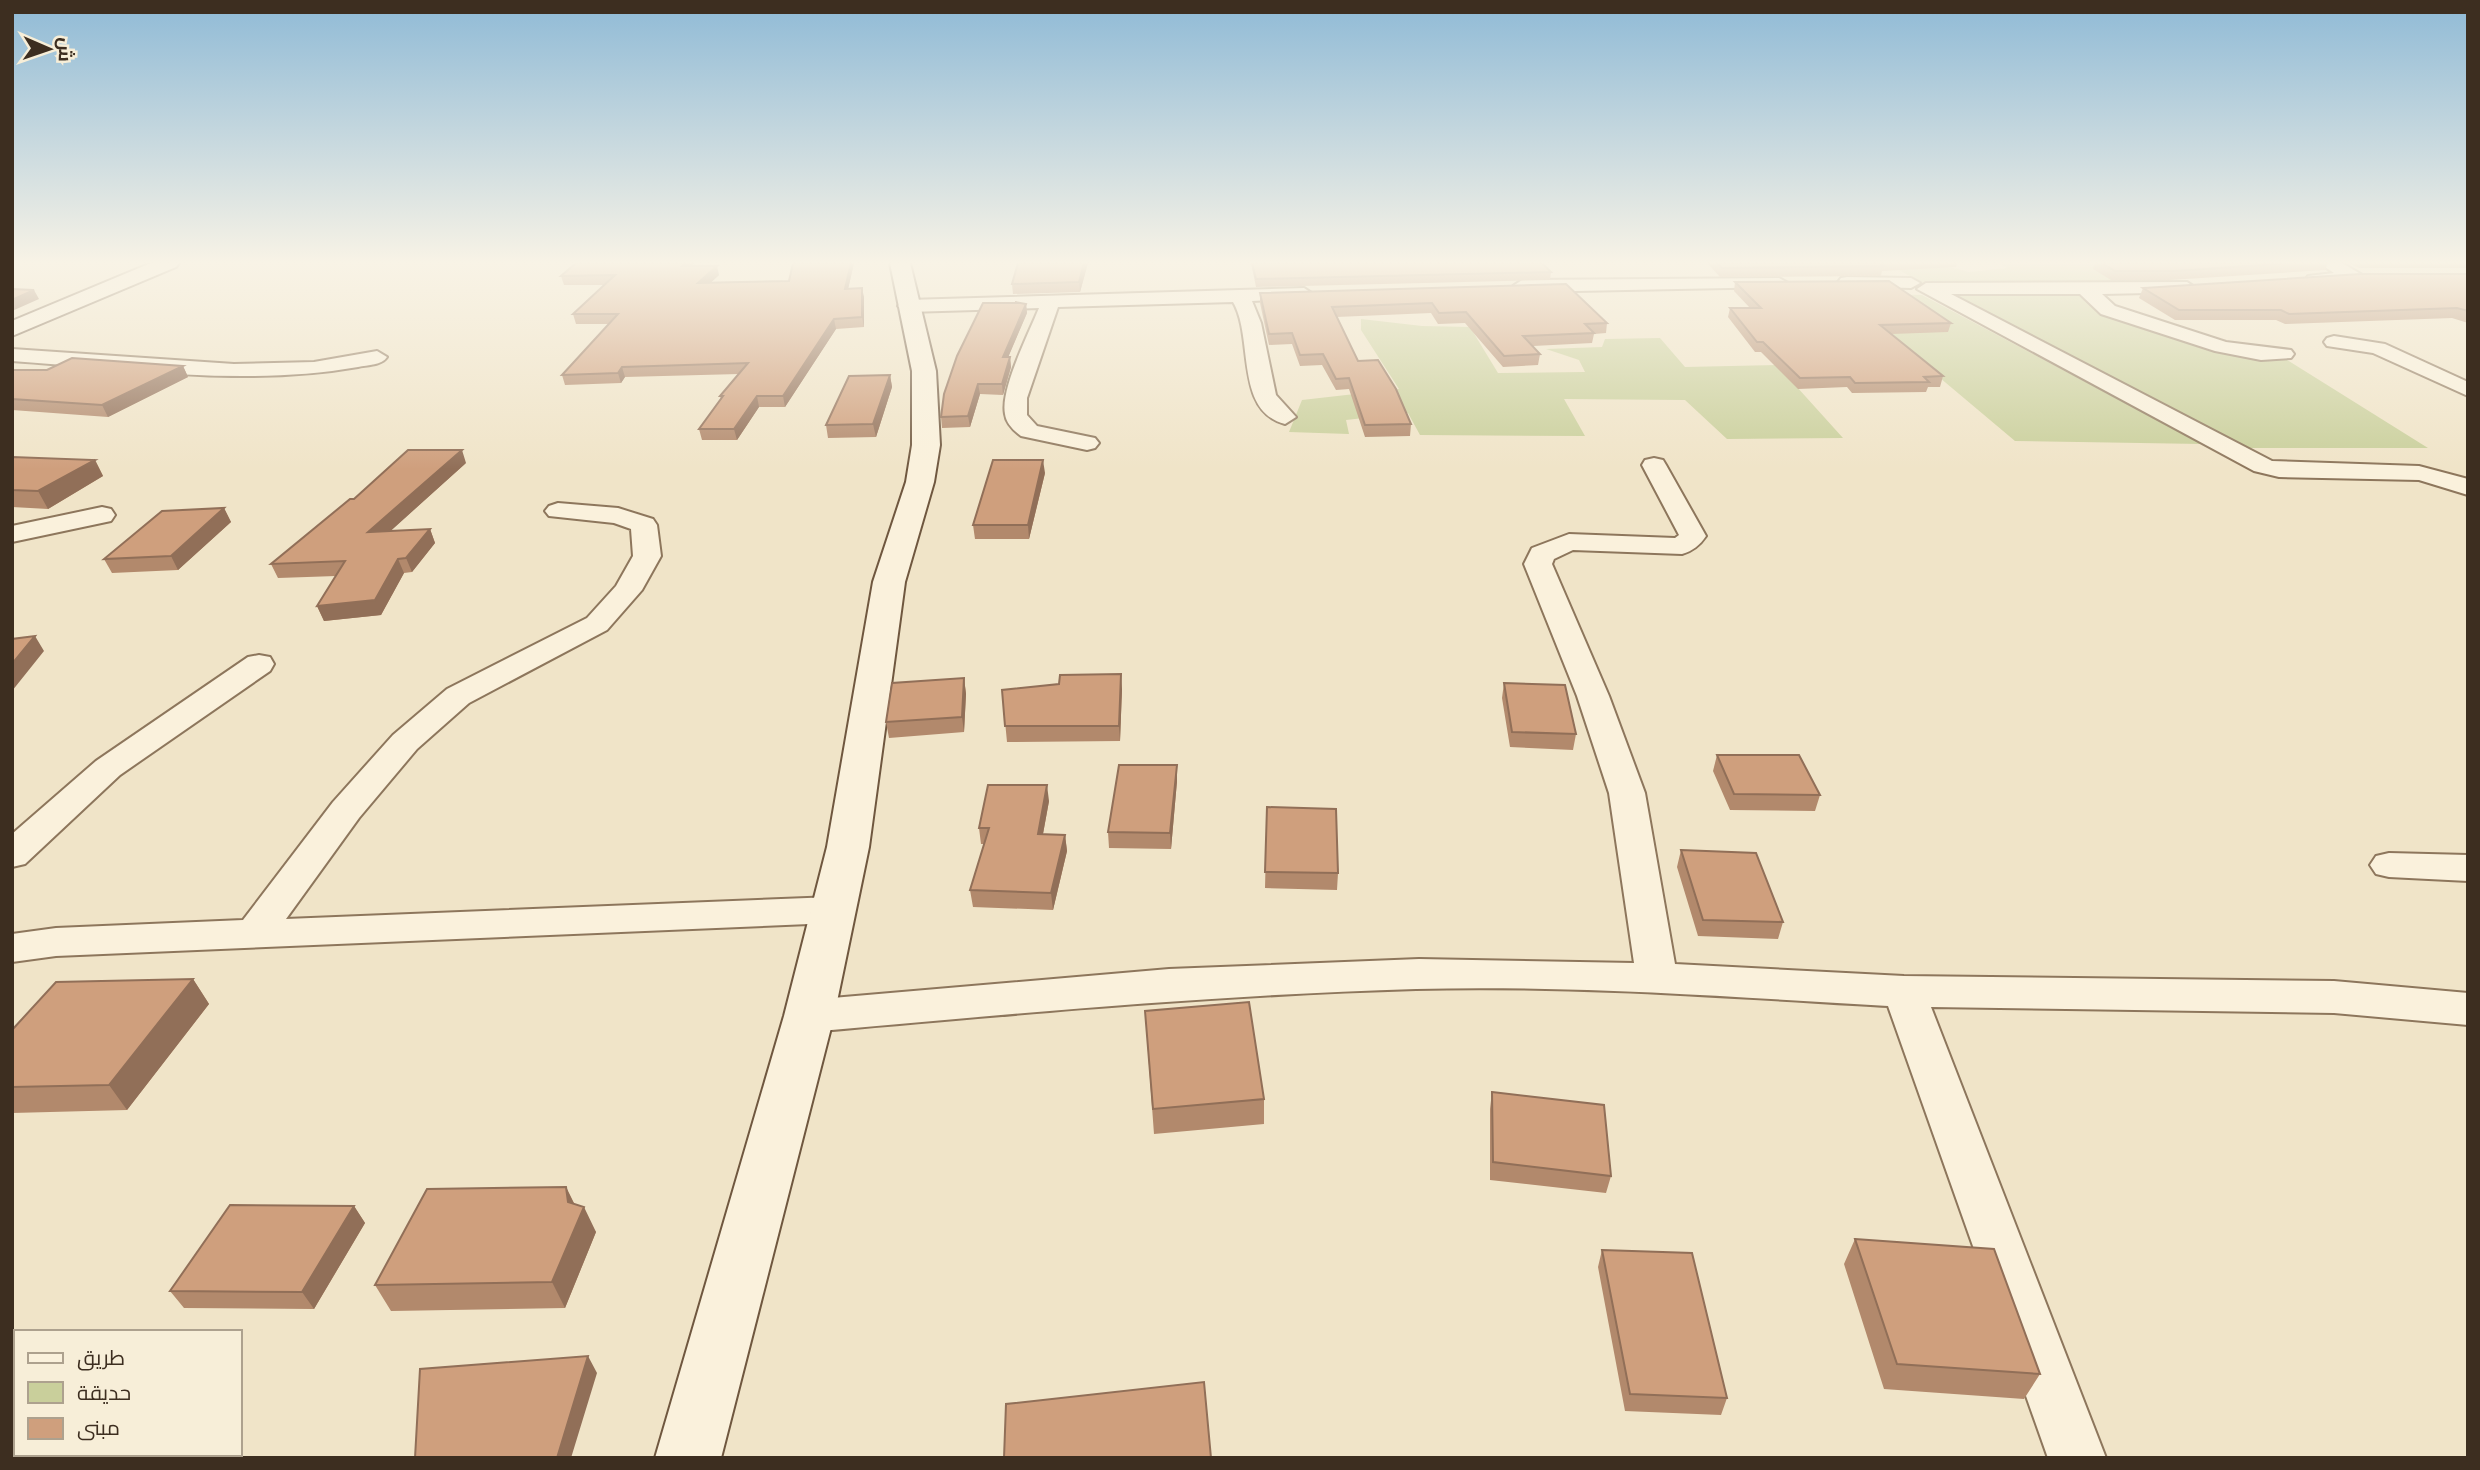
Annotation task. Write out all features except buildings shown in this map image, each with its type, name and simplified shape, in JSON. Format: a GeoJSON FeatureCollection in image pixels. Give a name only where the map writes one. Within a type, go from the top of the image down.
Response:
{"type":"FeatureCollection","features":[{"type":"Feature","properties":{"kind":"street"},"geometry":{"type":"LineString","coordinates":[[688,1458],[809,1016],[848,847],[890,582],[920,482],[926,445],[924,371],[914,332]]}},
{"type":"Feature","properties":{"kind":"street"},"geometry":{"type":"LineString","coordinates":[[1040,332],[1016,398],[1016,415],[1021,425],[1029,431],[1087,443]]}},
{"type":"Feature","properties":{"kind":"street"},"geometry":{"type":"LineString","coordinates":[[1251,332],[1262,382],[1276,412],[1285,417]]}},
{"type":"Feature","properties":{"kind":"street"},"geometry":{"type":"LineString","coordinates":[[2006,332],[2263,466],[2279,470],[2419,473],[2442,477],[2468,488]]}},
{"type":"Feature","properties":{"kind":"street"},"geometry":{"type":"LineString","coordinates":[[2175,332],[2222,347],[2261,354],[2284,354]]}},
{"type":"Feature","properties":{"kind":"street"},"geometry":{"type":"LineString","coordinates":[[2334,342],[2378,348],[2468,390]]}},
{"type":"Feature","properties":{"kind":"street"},"geometry":{"type":"LineString","coordinates":[[12,355],[234,370],[314,368],[377,357]]}},
{"type":"Feature","properties":{"kind":"street"},"geometry":{"type":"LineString","coordinates":[[1654,465],[1693,536],[1682,546],[1569,542],[1542,554],[1538,564],[1593,696],[1627,793],[1657,978]]}},
{"type":"Feature","properties":{"kind":"street"},"geometry":{"type":"LineString","coordinates":[[254,934],[346,810],[405,742],[458,696],[597,624],[628,590],[647,556],[645,525],[618,516],[558,511]]}},
{"type":"Feature","properties":{"kind":"street"},"geometry":{"type":"LineString","coordinates":[[12,534],[102,515]]}},
{"type":"Feature","properties":{"kind":"street"},"geometry":{"type":"LineString","coordinates":[[12,855],[108,768],[260,664]]}},
{"type":"Feature","properties":{"kind":"street"},"geometry":{"type":"LineString","coordinates":[[2389,865],[2468,867]]}},
{"type":"Feature","properties":{"kind":"street"},"geometry":{"type":"LineString","coordinates":[[12,948],[56,942],[833,910]]}},
{"type":"Feature","properties":{"kind":"street"},"geometry":{"type":"LineString","coordinates":[[809,1016],[1169,984],[1419,974],[1657,978],[1904,992],[2197,993],[2334,998],[2468,1009]]}},
{"type":"Feature","properties":{"kind":"street"},"geometry":{"type":"LineString","coordinates":[[1904,992],[2077,1458]]}},
{"type":"Feature","properties":{"kind":"green space"},"geometry":{"type":"Polygon","coordinates":[[[1362,332],[1473,332],[1498,373],[1585,372],[1579,360],[1546,349],[1602,347],[1605,339],[1660,338],[1685,367],[1777,365],[1843,438],[1727,439],[1685,400],[1564,399],[1585,436],[1420,435],[1408,413],[1346,420],[1349,434],[1289,432],[1302,400],[1399,389],[1362,332]]]}},
{"type":"Feature","properties":{"kind":"green space"},"geometry":{"type":"Polygon","coordinates":[[[1885,332],[1991,332],[2202,444],[2015,441],[1885,332]]]}},
{"type":"Feature","properties":{"kind":"green space"},"geometry":{"type":"Polygon","coordinates":[[[2021,332],[2172,332],[2284,358],[2428,448],[2240,448],[2021,332]]]}}]}
